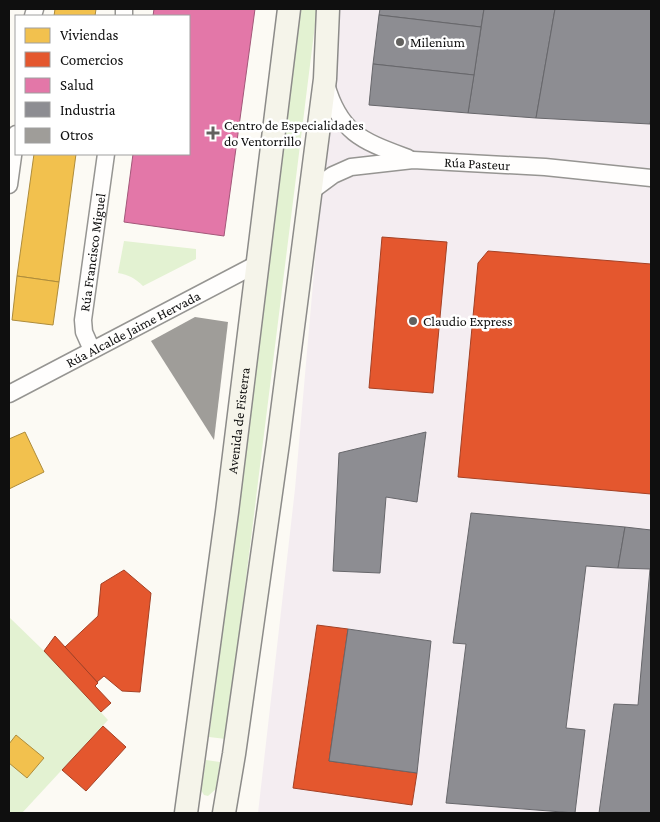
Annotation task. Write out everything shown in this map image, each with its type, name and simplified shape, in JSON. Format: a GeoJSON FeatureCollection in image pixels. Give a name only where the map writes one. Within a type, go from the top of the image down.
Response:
{"type":"FeatureCollection","features":[{"type":"Feature","properties":{"kind":"main road"},"geometry":{"type":"LineString","coordinates":[[224,813],[278,443],[325,79],[328,9]]}},
{"type":"Feature","properties":{"kind":"main road","name":"Avenida de Fisterra"},"geometry":{"type":"LineString","coordinates":[[186,813],[225,522],[286,15]]}},
{"type":"Feature","properties":{"kind":"main road"},"geometry":{"type":"LineString","coordinates":[[205,813],[216,813]]}},
{"type":"Feature","properties":{"kind":"street"},"geometry":{"type":"LineString","coordinates":[[325,79],[330,100],[340,118],[355,135],[412,160]]}},
{"type":"Feature","properties":{"kind":"street"},"geometry":{"type":"LineString","coordinates":[[9,185],[15,141]]}},
{"type":"Feature","properties":{"kind":"street","name":"Rúa Francisco Miguel"},"geometry":{"type":"LineString","coordinates":[[92,350],[84,332],[83,320],[106,155]]}},
{"type":"Feature","properties":{"kind":"street","name":"Rúa Pasteur"},"geometry":{"type":"LineString","coordinates":[[310,192],[333,175],[351,167],[412,160],[545,167],[651,178]]}},
{"type":"Feature","properties":{"kind":"street","name":"Rúa Alcalde Jaime Hervada"},"geometry":{"type":"LineString","coordinates":[[9,394],[257,264]]}},
{"type":"Feature","properties":{"kind":"shaded area"},"geometry":{"type":"Polygon","coordinates":[[[337,9],[651,9],[651,813],[258,813],[295,489],[337,9]]]}},
{"type":"Feature","properties":{"kind":"green space"},"geometry":{"type":"Polygon","coordinates":[[[301,9],[317,9],[226,739],[209,737],[301,9]]]}},
{"type":"Feature","properties":{"kind":"green space"},"geometry":{"type":"Polygon","coordinates":[[[124,241],[196,249],[196,259],[143,286],[132,277],[118,273],[124,241]]]}},
{"type":"Feature","properties":{"kind":"green space"},"geometry":{"type":"Polygon","coordinates":[[[9,617],[44,651],[108,720],[22,813],[9,813],[9,617]]]}},
{"type":"Feature","properties":{"kind":"green space"},"geometry":{"type":"Polygon","coordinates":[[[206,760],[220,762],[216,789],[208,796],[204,795],[201,790],[206,760]]]}},
{"type":"Feature","properties":{"kind":"building: Viviendas"},"geometry":{"type":"Polygon","coordinates":[[[55,9],[96,9],[95,15],[54,15],[55,9]]]}},
{"type":"Feature","properties":{"kind":"building: Viviendas"},"geometry":{"type":"Polygon","coordinates":[[[34,155],[76,155],[59,282],[17,276],[34,155]]]}},
{"type":"Feature","properties":{"kind":"building: Viviendas"},"geometry":{"type":"Polygon","coordinates":[[[17,276],[59,282],[53,325],[12,320],[17,276]]]}},
{"type":"Feature","properties":{"kind":"building: Viviendas"},"geometry":{"type":"Polygon","coordinates":[[[25,432],[44,472],[9,489],[9,439],[25,432]]]}},
{"type":"Feature","properties":{"kind":"building: Viviendas"},"geometry":{"type":"Polygon","coordinates":[[[16,735],[44,758],[27,778],[9,763],[9,744],[16,735]]]}},
{"type":"Feature","properties":{"kind":"building: Comercios"},"geometry":{"type":"Polygon","coordinates":[[[382,237],[447,242],[433,393],[369,388],[382,237]]]}},
{"type":"Feature","properties":{"kind":"building: Comercios"},"geometry":{"type":"Polygon","coordinates":[[[488,251],[651,264],[651,494],[458,477],[478,263],[488,251]]]}},
{"type":"Feature","properties":{"kind":"building: Comercios"},"geometry":{"type":"Polygon","coordinates":[[[124,570],[151,593],[140,692],[122,691],[104,676],[97,682],[65,647],[98,616],[101,584],[124,570]]]}},
{"type":"Feature","properties":{"kind":"building: Comercios"},"geometry":{"type":"Polygon","coordinates":[[[317,625],[348,629],[329,761],[417,773],[412,805],[293,788],[317,625]]]}},
{"type":"Feature","properties":{"kind":"building: Comercios"},"geometry":{"type":"Polygon","coordinates":[[[55,636],[98,683],[95,686],[111,703],[101,712],[44,651],[55,636]]]}},
{"type":"Feature","properties":{"kind":"building: Comercios"},"geometry":{"type":"Polygon","coordinates":[[[103,726],[126,747],[86,791],[62,770],[103,726]]]}},
{"type":"Feature","properties":{"kind":"building: Salud","name":"Centro de Especialidades do Ventorrillo"},"geometry":{"type":"Polygon","coordinates":[[[154,9],[255,9],[224,236],[124,222],[133,155],[190,155],[190,15],[153,15],[154,9]]]}},
{"type":"Feature","properties":{"kind":"building: Industria"},"geometry":{"type":"Polygon","coordinates":[[[380,9],[484,9],[481,27],[379,15],[380,9]]]}},
{"type":"Feature","properties":{"kind":"building: Industria"},"geometry":{"type":"Polygon","coordinates":[[[484,9],[555,9],[536,118],[468,113],[484,9]]]}},
{"type":"Feature","properties":{"kind":"building: Industria"},"geometry":{"type":"Polygon","coordinates":[[[555,9],[651,9],[650,124],[536,118],[555,9]]]}},
{"type":"Feature","properties":{"kind":"building: Industria"},"geometry":{"type":"Polygon","coordinates":[[[379,15],[481,27],[474,75],[373,64],[379,15]]]}},
{"type":"Feature","properties":{"kind":"building: Industria"},"geometry":{"type":"Polygon","coordinates":[[[373,64],[474,75],[468,113],[369,105],[373,64]]]}},
{"type":"Feature","properties":{"kind":"building: Industria"},"geometry":{"type":"Polygon","coordinates":[[[426,432],[417,502],[386,497],[380,573],[333,571],[339,453],[426,432]]]}},
{"type":"Feature","properties":{"kind":"building: Industria"},"geometry":{"type":"Polygon","coordinates":[[[471,513],[625,527],[618,568],[586,566],[566,728],[585,730],[575,813],[446,803],[466,644],[453,643],[471,513]]]}},
{"type":"Feature","properties":{"kind":"building: Industria"},"geometry":{"type":"Polygon","coordinates":[[[625,527],[651,530],[651,813],[599,813],[614,704],[638,705],[650,569],[618,568],[625,527]]]}},
{"type":"Feature","properties":{"kind":"building: Industria"},"geometry":{"type":"Polygon","coordinates":[[[348,629],[431,641],[417,773],[329,761],[348,629]]]}},
{"type":"Feature","properties":{"kind":"building: Otros"},"geometry":{"type":"Polygon","coordinates":[[[195,317],[228,322],[214,440],[151,341],[195,317]]]}},
{"type":"Feature","properties":{"kind":"place","name":"Milenium"},"geometry":{"type":"Point","coordinates":[400,42]}},
{"type":"Feature","properties":{"kind":"place","name":"Centro de Especialidades do Ventorrillo"},"geometry":{"type":"Point","coordinates":[213,133]}},
{"type":"Feature","properties":{"kind":"place","name":"Claudio Express"},"geometry":{"type":"Point","coordinates":[413,321]}}]}
